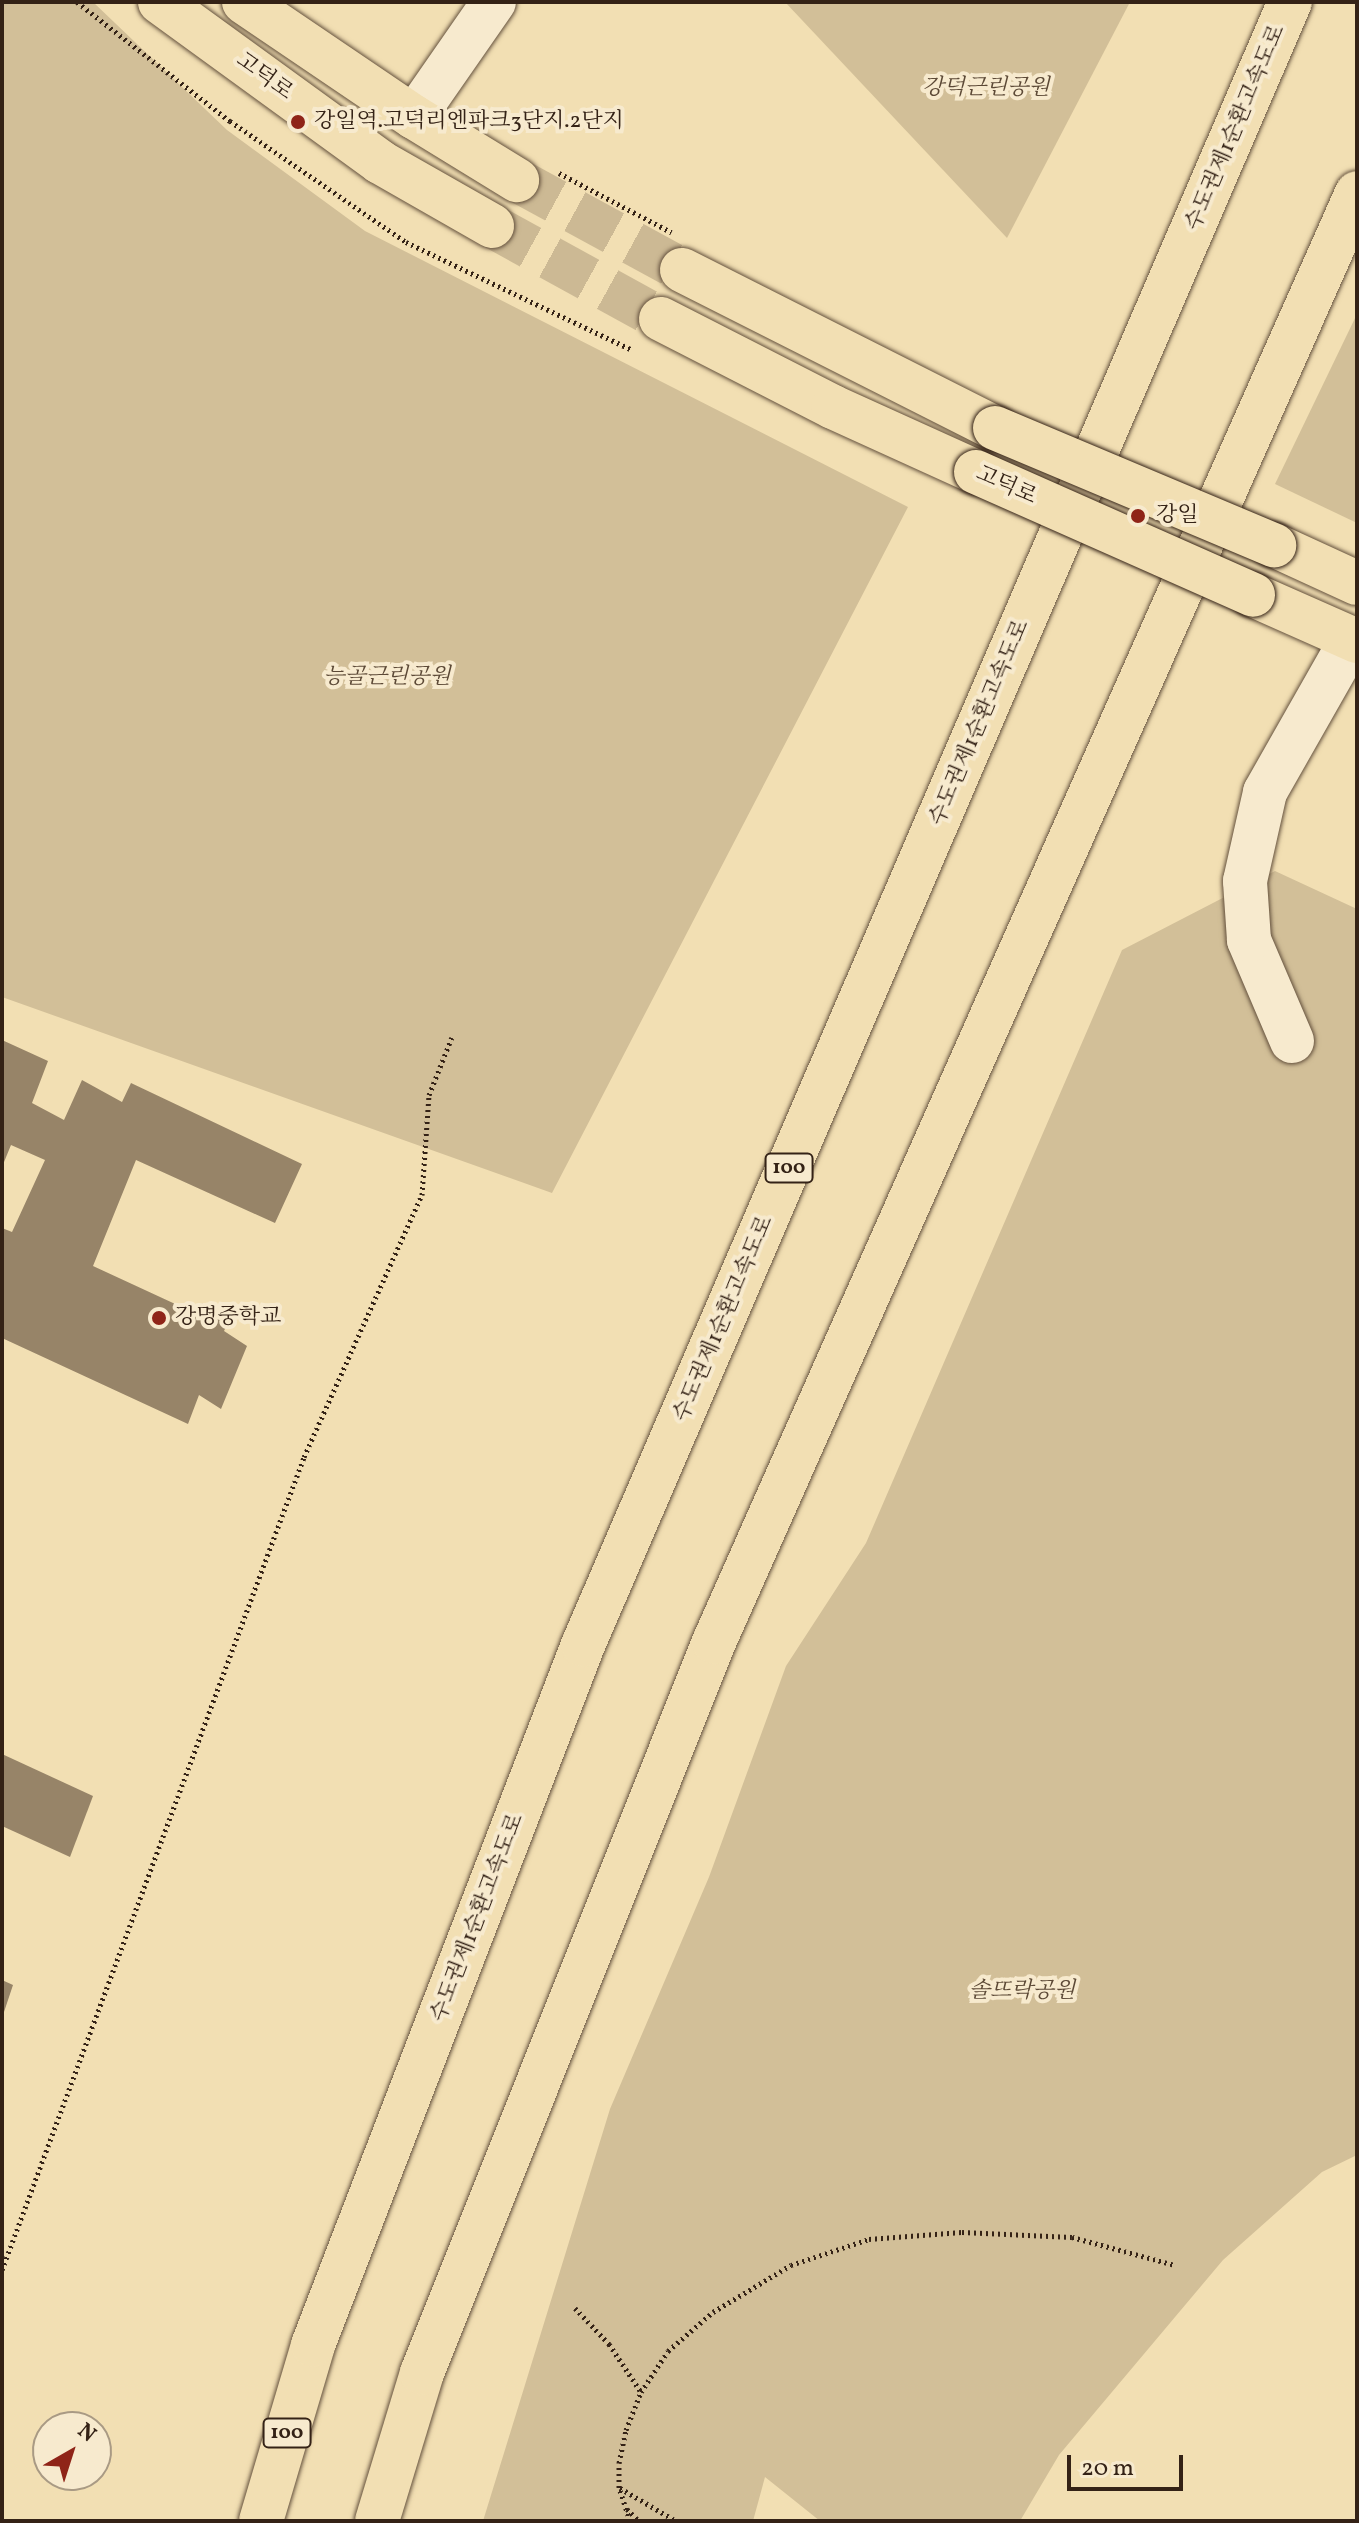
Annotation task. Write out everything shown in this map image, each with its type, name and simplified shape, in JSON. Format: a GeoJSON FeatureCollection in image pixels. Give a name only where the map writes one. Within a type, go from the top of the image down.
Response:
{"type":"FeatureCollection","features":[{"type":"Feature","properties":{"kind":"main road","name":"고덕로"},"geometry":{"type":"LineString","coordinates":[[160,2],[380,162],[492,226]]}},
{"type":"Feature","properties":{"kind":"main road"},"geometry":{"type":"LineString","coordinates":[[244,2],[414,117],[536,176]]}},
{"type":"Feature","properties":{"kind":"main road","name":"수도권제1순환고속도로"},"geometry":{"type":"LineString","coordinates":[[261,2521],[313,2345],[583,1645],[1290,2]]}},
{"type":"Feature","properties":{"kind":"main road"},"geometry":{"type":"LineString","coordinates":[[377,2521],[422,2373],[714,1642],[1357,193]]}},
{"type":"Feature","properties":{"kind":"main road"},"geometry":{"type":"LineString","coordinates":[[682,254],[995,428],[1357,583]]}},
{"type":"Feature","properties":{"kind":"main road","name":"고덕로"},"geometry":{"type":"LineString","coordinates":[[652,337],[833,407],[1355,640]]}},
{"type":"Feature","properties":{"kind":"main road"},"geometry":{"type":"LineString","coordinates":[[241,2521],[313,2345]]}},
{"type":"Feature","properties":{"kind":"street"},"geometry":{"type":"LineString","coordinates":[[414,117],[494,2]]}},
{"type":"Feature","properties":{"kind":"street"},"geometry":{"type":"LineString","coordinates":[[1292,1041],[1249,940],[1245,881],[1265,792],[1355,640]]}},
{"type":"Feature","properties":{"kind":"path"},"geometry":{"type":"LineString","coordinates":[[77,2],[230,121],[406,242],[652,337]]}},
{"type":"Feature","properties":{"kind":"path"},"geometry":{"type":"LineString","coordinates":[[536,176],[682,254]]}},
{"type":"Feature","properties":{"kind":"path"},"geometry":{"type":"LineString","coordinates":[[2,2270],[304,1457],[422,1195],[429,1095],[452,1037]]}},
{"type":"Feature","properties":{"kind":"path"},"geometry":{"type":"LineString","coordinates":[[630,2521],[619,2488],[619,2463],[626,2430],[641,2392],[668,2351],[713,2312],[791,2265],[869,2239],[962,2232],[1072,2237],[1175,2265]]}},
{"type":"Feature","properties":{"kind":"path"},"geometry":{"type":"LineString","coordinates":[[575,2308],[609,2344],[641,2392]]}},
{"type":"Feature","properties":{"kind":"path"},"geometry":{"type":"LineString","coordinates":[[619,2488],[676,2521]]}},
{"type":"Feature","properties":{"kind":"path"},"geometry":{"type":"LineString","coordinates":[[623,2506],[639,2521]]}},
{"type":"Feature","properties":{"kind":"green space","name":"능골근린공원"},"geometry":{"type":"Polygon","coordinates":[[[2,2],[93,2],[227,130],[365,231],[908,507],[552,1193],[2,997],[2,2]]]}},
{"type":"Feature","properties":{"kind":"green space","name":"강덕근린공원"},"geometry":{"type":"Polygon","coordinates":[[[785,2],[1130,2],[1007,238],[785,2]]]}},
{"type":"Feature","properties":{"kind":"green space"},"geometry":{"type":"Polygon","coordinates":[[[1357,314],[1357,523],[1275,484],[1357,314]]]}},
{"type":"Feature","properties":{"kind":"green space","name":"솔뜨락공원"},"geometry":{"type":"Polygon","coordinates":[[[1275,871],[1357,909],[1357,2155],[1322,2172],[1223,2260],[1059,2455],[1020,2521],[820,2521],[765,2477],[753,2521],[483,2521],[610,2109],[709,1877],[786,1666],[866,1543],[1122,950],[1275,871]]]}},
{"type":"Feature","properties":{"kind":"building"},"geometry":{"type":"Polygon","coordinates":[[[2,1040],[48,1061],[32,1103],[64,1120],[82,1080],[122,1102],[131,1083],[302,1164],[275,1223],[136,1160],[93,1266],[199,1315],[202,1303],[231,1316],[224,1331],[247,1346],[221,1409],[199,1395],[188,1424],[2,1338],[2,1228],[12,1232],[45,1160],[11,1145],[2,1167],[2,1040]]]}},
{"type":"Feature","properties":{"kind":"building"},"geometry":{"type":"Polygon","coordinates":[[[2,1754],[93,1796],[70,1857],[2,1826],[2,1754]]]}},
{"type":"Feature","properties":{"kind":"building"},"geometry":{"type":"Polygon","coordinates":[[[2,1980],[13,1985],[3,2015],[2,2015],[2,1980]]]}},
{"type":"Feature","properties":{"kind":"tunnel"},"geometry":{"type":"LineString","coordinates":[[517,180],[682,270]]}},
{"type":"Feature","properties":{"kind":"tunnel"},"geometry":{"type":"LineString","coordinates":[[492,226],[661,319]]}},
{"type":"Feature","properties":{"kind":"place","name":"강일역.고덕리엔파크3단지.2단지"},"geometry":{"type":"Point","coordinates":[298,122]}},
{"type":"Feature","properties":{"kind":"place","name":"강일"},"geometry":{"type":"Point","coordinates":[1138,516]}},
{"type":"Feature","properties":{"kind":"place","name":"강명중학교"},"geometry":{"type":"Point","coordinates":[159,1318]}}]}
